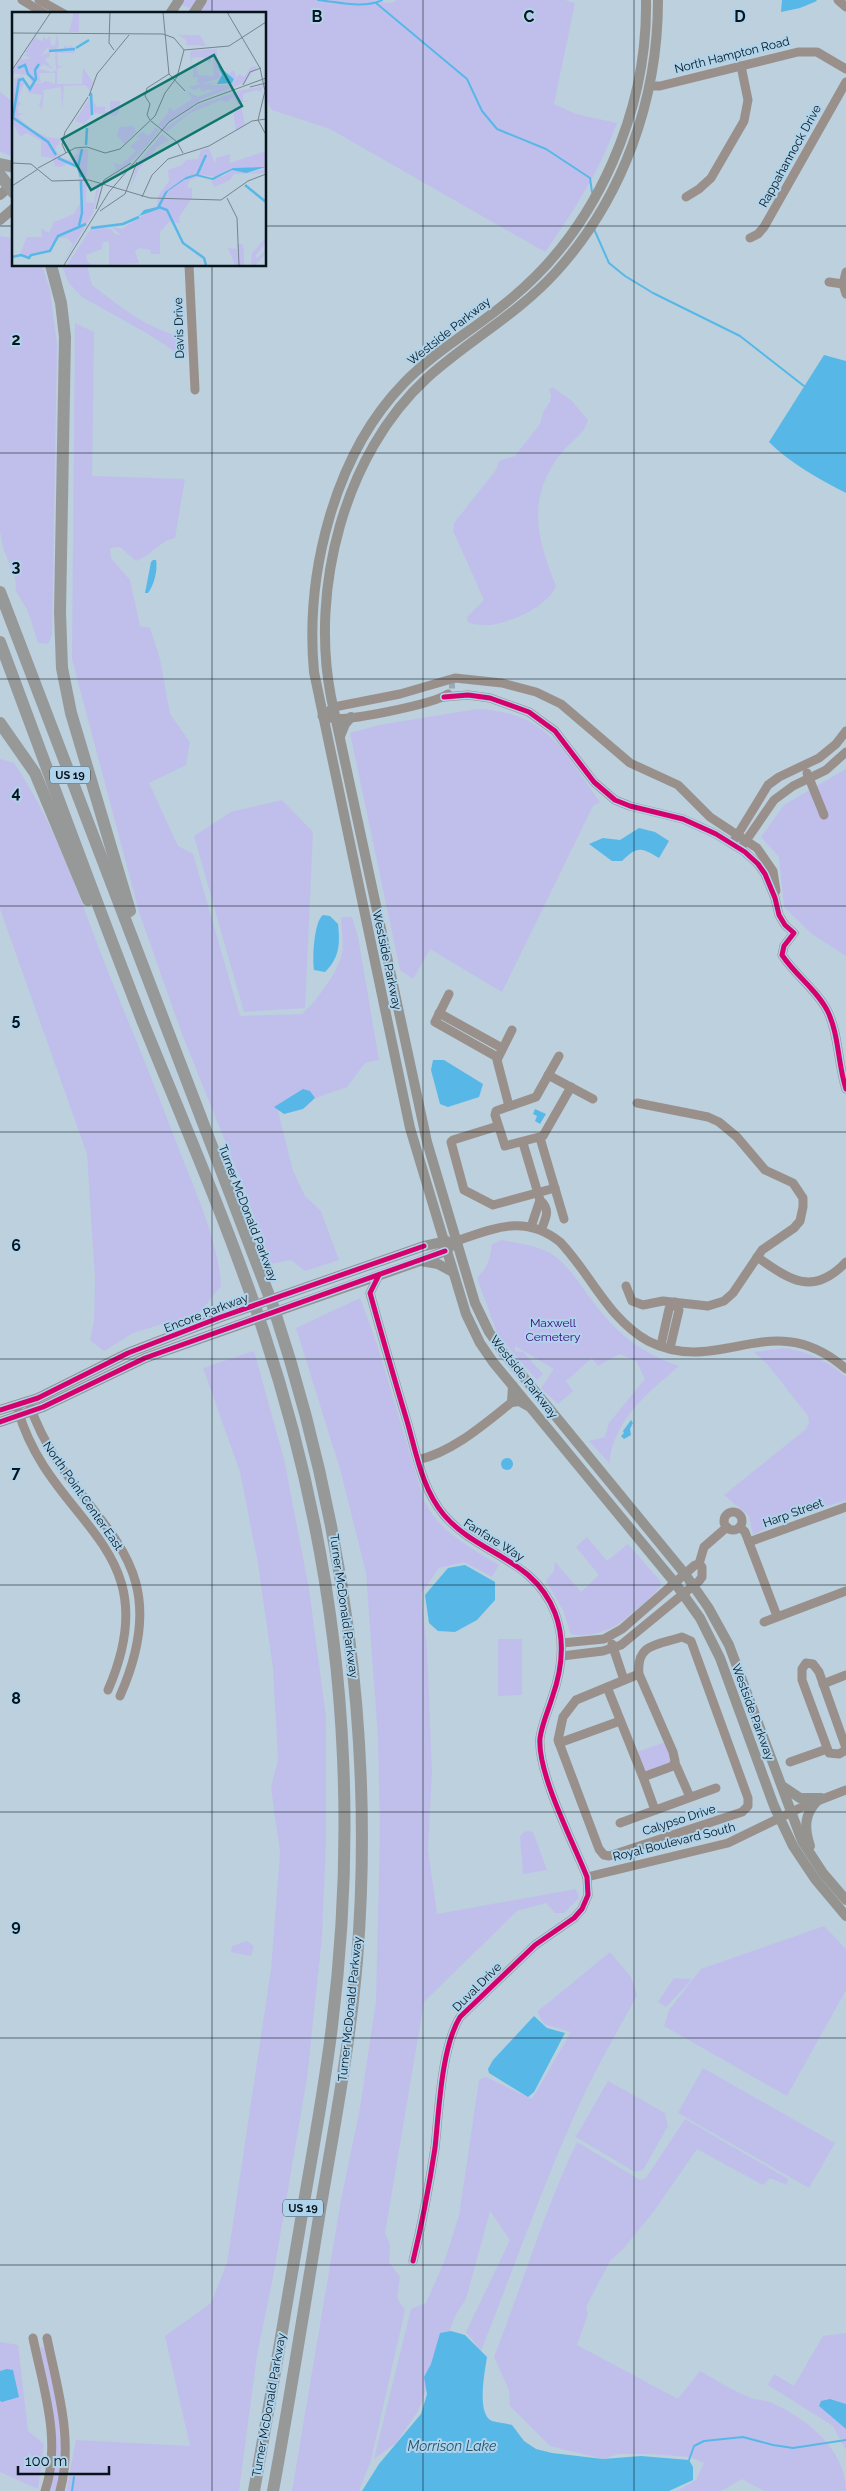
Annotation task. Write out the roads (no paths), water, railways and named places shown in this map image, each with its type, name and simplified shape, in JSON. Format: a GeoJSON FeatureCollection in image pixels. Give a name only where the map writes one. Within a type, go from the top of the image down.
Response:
{"type":"FeatureCollection","features":[{"type":"Feature","properties":{"kind":"highway"},"geometry":{"type":"LineString","coordinates":[[0,175],[9,190]]}},
{"type":"Feature","properties":{"kind":"highway"},"geometry":{"type":"LineString","coordinates":[[50,266],[61,303],[65,337],[60,612],[62,668],[71,713],[124,886],[140,957]]}},
{"type":"Feature","properties":{"kind":"highway","name":"Turner McDonald Parkway"},"geometry":{"type":"LineString","coordinates":[[0,592],[263,1279],[301,1396],[323,1484],[338,1558],[356,1700],[360,1768],[361,1859],[353,1994],[336,2123],[274,2488]]}},
{"type":"Feature","properties":{"kind":"highway","name":"Turner McDonald Parkway"},"geometry":{"type":"LineString","coordinates":[[0,642],[120,962],[244,1276],[282,1392],[302,1471],[319,1552],[331,1627],[341,1727],[344,1859],[334,2008],[323,2091],[254,2491]]}},
{"type":"Feature","properties":{"kind":"highway"},"geometry":{"type":"LineString","coordinates":[[0,723],[35,773],[94,916],[120,962]]}},
{"type":"Feature","properties":{"kind":"main road"},"geometry":{"type":"LineString","coordinates":[[171,12],[179,0]]}},
{"type":"Feature","properties":{"kind":"main road"},"geometry":{"type":"LineString","coordinates":[[194,12],[202,0]]}},
{"type":"Feature","properties":{"kind":"main road","name":"Westside Parkway"},"geometry":{"type":"LineString","coordinates":[[646,0],[643,55],[630,113],[612,162],[589,207],[554,255],[520,292],[431,359],[404,383],[374,420],[347,472],[323,542],[313,596],[313,655],[322,716],[416,1154],[462,1304],[475,1333],[490,1356],[675,1583],[700,1618],[720,1658],[779,1818],[803,1863],[846,1916]]}},
{"type":"Feature","properties":{"kind":"main road","name":"Westside Parkway"},"geometry":{"type":"LineString","coordinates":[[658,0],[657,36],[650,86],[637,132],[620,176],[600,212],[567,258],[513,313],[442,366],[413,392],[390,420],[370,452],[340,528],[327,584],[325,654],[336,719],[422,1123],[477,1308],[495,1341],[685,1574],[708,1607],[729,1645],[802,1841],[819,1868],[846,1900]]}},
{"type":"Feature","properties":{"kind":"main road"},"geometry":{"type":"LineString","coordinates":[[0,220],[12,210]]}},
{"type":"Feature","properties":{"kind":"main road"},"geometry":{"type":"LineString","coordinates":[[340,737],[345,724],[351,717]]}},
{"type":"Feature","properties":{"kind":"main road"},"geometry":{"type":"LineString","coordinates":[[416,1154],[430,1178],[446,1230],[456,1241],[445,1251]]}},
{"type":"Feature","properties":{"kind":"main road"},"geometry":{"type":"LineString","coordinates":[[424,1246],[436,1218]]}},
{"type":"Feature","properties":{"kind":"main road","name":"Encore Parkway"},"geometry":{"type":"LineString","coordinates":[[0,1422],[20,1416],[30,1406],[128,1353],[221,1317],[424,1246],[442,1240],[456,1241]]}},
{"type":"Feature","properties":{"kind":"main road","name":"Encore Parkway"},"geometry":{"type":"LineString","coordinates":[[0,1410],[16,1404],[30,1406],[145,1358],[445,1251]]}},
{"type":"Feature","properties":{"kind":"main road"},"geometry":{"type":"LineString","coordinates":[[420,1261],[438,1264],[452,1271]]}},
{"type":"Feature","properties":{"kind":"main road"},"geometry":{"type":"LineString","coordinates":[[513,1386],[512,1402],[519,1401],[533,1410]]}},
{"type":"Feature","properties":{"kind":"main road"},"geometry":{"type":"LineString","coordinates":[[780,1782],[788,1791],[800,1798],[820,1799]]}},
{"type":"Feature","properties":{"kind":"main road"},"geometry":{"type":"LineString","coordinates":[[819,1868],[805,1828],[810,1809],[820,1799]]}},
{"type":"Feature","properties":{"kind":"street"},"geometry":{"type":"LineString","coordinates":[[22,0],[43,12]]}},
{"type":"Feature","properties":{"kind":"street"},"geometry":{"type":"LineString","coordinates":[[39,0],[60,12]]}},
{"type":"Feature","properties":{"kind":"street"},"geometry":{"type":"LineString","coordinates":[[838,0],[846,7]]}},
{"type":"Feature","properties":{"kind":"street","name":"North Hampton Road"},"geometry":{"type":"LineString","coordinates":[[650,86],[809,51],[825,55],[846,69]]}},
{"type":"Feature","properties":{"kind":"street"},"geometry":{"type":"LineString","coordinates":[[686,197],[711,178],[744,121],[748,100],[741,66]]}},
{"type":"Feature","properties":{"kind":"street","name":"Rappahannock Drive"},"geometry":{"type":"LineString","coordinates":[[750,238],[764,228],[846,82]]}},
{"type":"Feature","properties":{"kind":"street","name":"Davis Drive"},"geometry":{"type":"LineString","coordinates":[[189,266],[195,390]]}},
{"type":"Feature","properties":{"kind":"street"},"geometry":{"type":"LineString","coordinates":[[846,272],[844,284],[846,294]]}},
{"type":"Feature","properties":{"kind":"street"},"geometry":{"type":"LineString","coordinates":[[829,282],[844,284]]}},
{"type":"Feature","properties":{"kind":"street"},"geometry":{"type":"LineString","coordinates":[[322,716],[336,719],[351,717],[485,680],[514,686],[554,700],[630,763],[678,785],[710,817],[738,834],[764,854],[776,884],[775,898]]}},
{"type":"Feature","properties":{"kind":"street"},"geometry":{"type":"LineString","coordinates":[[322,716],[334,707],[452,689],[500,700],[529,712],[555,731],[594,782],[615,800],[630,806],[683,819],[741,850],[761,867],[775,898],[781,920],[794,933],[784,946],[782,955],[794,972],[820,997],[829,1014],[846,1089]]}},
{"type":"Feature","properties":{"kind":"street"},"geometry":{"type":"LineString","coordinates":[[732,844],[768,785],[779,777],[804,766],[827,752],[846,731]]}},
{"type":"Feature","properties":{"kind":"street"},"geometry":{"type":"LineString","coordinates":[[741,850],[771,803],[788,789],[826,770],[846,752]]}},
{"type":"Feature","properties":{"kind":"street"},"geometry":{"type":"LineString","coordinates":[[804,766],[824,815]]}},
{"type":"Feature","properties":{"kind":"street"},"geometry":{"type":"LineString","coordinates":[[449,994],[435,1021],[436,1023],[497,1057]]}},
{"type":"Feature","properties":{"kind":"street"},"geometry":{"type":"LineString","coordinates":[[439,1013],[502,1048]]}},
{"type":"Feature","properties":{"kind":"street"},"geometry":{"type":"LineString","coordinates":[[509,1106],[497,1057],[512,1030]]}},
{"type":"Feature","properties":{"kind":"street"},"geometry":{"type":"LineString","coordinates":[[559,1056],[534,1098],[498,1109],[495,1112],[505,1146],[540,1138],[571,1087]]}},
{"type":"Feature","properties":{"kind":"street"},"geometry":{"type":"LineString","coordinates":[[548,1074],[593,1099]]}},
{"type":"Feature","properties":{"kind":"street"},"geometry":{"type":"LineString","coordinates":[[626,1286],[632,1301],[642,1306],[657,1301],[708,1306],[724,1301],[733,1293],[762,1250],[788,1234],[800,1221],[803,1207],[803,1198],[799,1190],[784,1177],[765,1170],[737,1137],[720,1122],[636,1103]]}},
{"type":"Feature","properties":{"kind":"street"},"geometry":{"type":"LineString","coordinates":[[498,1126],[451,1142],[463,1188],[492,1205],[540,1196],[555,1188]]}},
{"type":"Feature","properties":{"kind":"street"},"geometry":{"type":"LineString","coordinates":[[540,1138],[564,1219]]}},
{"type":"Feature","properties":{"kind":"street"},"geometry":{"type":"LineString","coordinates":[[523,1143],[540,1196],[546,1207],[547,1213],[541,1230]]}},
{"type":"Feature","properties":{"kind":"street"},"geometry":{"type":"LineString","coordinates":[[531,1227],[540,1196]]}},
{"type":"Feature","properties":{"kind":"street","name":"Encore Parkway"},"geometry":{"type":"LineString","coordinates":[[456,1241],[507,1226],[531,1227],[541,1230],[549,1233],[569,1251],[619,1317],[632,1330],[648,1341],[666,1347],[699,1353],[764,1340],[796,1342],[827,1354],[846,1368]]}},
{"type":"Feature","properties":{"kind":"street"},"geometry":{"type":"LineString","coordinates":[[757,1257],[784,1276],[804,1283],[822,1281],[833,1275],[846,1262]]}},
{"type":"Feature","properties":{"kind":"street"},"geometry":{"type":"LineString","coordinates":[[350,1285],[370,1293],[379,1275]]}},
{"type":"Feature","properties":{"kind":"street","name":"Fanfare Way"},"geometry":{"type":"LineString","coordinates":[[370,1293],[418,1460],[432,1498],[451,1523],[465,1534],[518,1565],[538,1584],[555,1613],[562,1643],[560,1676],[543,1723],[540,1751],[542,1764],[556,1801],[588,1877]]}},
{"type":"Feature","properties":{"kind":"street"},"geometry":{"type":"LineString","coordinates":[[666,1347],[670,1328],[678,1310],[675,1302]]}},
{"type":"Feature","properties":{"kind":"street"},"geometry":{"type":"LineString","coordinates":[[418,1460],[447,1449],[480,1428],[512,1402]]}},
{"type":"Feature","properties":{"kind":"street","name":"North Point Center East"},"geometry":{"type":"LineString","coordinates":[[16,1404],[39,1459],[106,1547],[121,1581],[126,1605],[126,1631],[122,1656],[108,1690]]}},
{"type":"Feature","properties":{"kind":"street","name":"North Point Center East"},"geometry":{"type":"LineString","coordinates":[[30,1406],[44,1440],[54,1457],[117,1540],[134,1577],[140,1605],[140,1632],[135,1660],[120,1696]]}},
{"type":"Feature","properties":{"kind":"street","name":"Harp Street"},"geometry":{"type":"LineString","coordinates":[[749,1542],[846,1507]]}},
{"type":"Feature","properties":{"kind":"street"},"geometry":{"type":"LineString","coordinates":[[562,1656],[614,1649],[627,1641],[702,1577],[703,1572],[699,1564],[704,1546],[732,1528],[745,1532],[777,1616]]}},
{"type":"Feature","properties":{"kind":"street"},"geometry":{"type":"LineString","coordinates":[[562,1643],[608,1637],[622,1629],[695,1565],[699,1564]]}},
{"type":"Feature","properties":{"kind":"street"},"geometry":{"type":"LineString","coordinates":[[764,1622],[846,1591]]}},
{"type":"Feature","properties":{"kind":"street"},"geometry":{"type":"LineString","coordinates":[[608,1637],[624,1680]]}},
{"type":"Feature","properties":{"kind":"street","name":"Calypso Drive"},"geometry":{"type":"LineString","coordinates":[[682,1637],[691,1641],[748,1798],[748,1806],[742,1812],[609,1856],[604,1855],[599,1849],[582,1809],[559,1744],[563,1717],[569,1706],[582,1696],[639,1674],[638,1660],[646,1649],[682,1637]]}},
{"type":"Feature","properties":{"kind":"street"},"geometry":{"type":"LineString","coordinates":[[806,1664],[816,1666],[842,1723],[846,1749],[839,1754],[829,1753],[802,1680],[802,1669],[806,1664]]}},
{"type":"Feature","properties":{"kind":"street"},"geometry":{"type":"LineString","coordinates":[[639,1674],[690,1797]]}},
{"type":"Feature","properties":{"kind":"street"},"geometry":{"type":"LineString","coordinates":[[823,1684],[846,1675]]}},
{"type":"Feature","properties":{"kind":"street"},"geometry":{"type":"LineString","coordinates":[[606,1687],[655,1810]]}},
{"type":"Feature","properties":{"kind":"street"},"geometry":{"type":"LineString","coordinates":[[559,1744],[620,1721]]}},
{"type":"Feature","properties":{"kind":"street"},"geometry":{"type":"LineString","coordinates":[[790,1762],[827,1749]]}},
{"type":"Feature","properties":{"kind":"street"},"geometry":{"type":"LineString","coordinates":[[643,1777],[675,1763]]}},
{"type":"Feature","properties":{"kind":"street"},"geometry":{"type":"LineString","coordinates":[[620,1823],[716,1788]]}},
{"type":"Feature","properties":{"kind":"street","name":"Royal Boulevard South"},"geometry":{"type":"LineString","coordinates":[[588,1877],[728,1843],[790,1812],[846,1790]]}},
{"type":"Feature","properties":{"kind":"street","name":"Duval Drive"},"geometry":{"type":"LineString","coordinates":[[412,2261],[425,2214],[442,2092],[451,2036],[455,2025],[460,2017],[524,1955],[574,1918],[588,1895],[588,1877]]}},
{"type":"Feature","properties":{"kind":"street"},"geometry":{"type":"LineString","coordinates":[[33,2338],[52,2434],[52,2462],[46,2491]]}},
{"type":"Feature","properties":{"kind":"street"},"geometry":{"type":"LineString","coordinates":[[46,2338],[65,2433],[66,2463],[60,2491]]}},
{"type":"Feature","properties":{"kind":"water"},"geometry":{"type":"Polygon","coordinates":[[[782,0],[817,1],[800,8],[781,12],[782,0]]]}},
{"type":"Feature","properties":{"kind":"water"},"geometry":{"type":"Polygon","coordinates":[[[824,355],[846,361],[846,493],[796,464],[769,442],[824,355]]]}},
{"type":"Feature","properties":{"kind":"water"},"geometry":{"type":"Polygon","coordinates":[[[156,560],[155,577],[150,590],[148,593],[145,593],[151,562],[156,560]]]}},
{"type":"Feature","properties":{"kind":"water"},"geometry":{"type":"Polygon","coordinates":[[[639,828],[655,832],[669,841],[659,858],[639,850],[622,861],[612,861],[589,844],[603,838],[620,840],[639,828]]]}},
{"type":"Feature","properties":{"kind":"water"},"geometry":{"type":"Polygon","coordinates":[[[323,915],[330,916],[338,924],[339,937],[338,950],[334,961],[325,972],[314,970],[313,965],[316,932],[323,915]]]}},
{"type":"Feature","properties":{"kind":"water"},"geometry":{"type":"Polygon","coordinates":[[[433,1060],[444,1060],[483,1084],[479,1097],[448,1107],[440,1104],[431,1070],[433,1060]]]}},
{"type":"Feature","properties":{"kind":"water"},"geometry":{"type":"Polygon","coordinates":[[[303,1089],[310,1091],[315,1098],[303,1109],[284,1114],[274,1107],[303,1089]]]}},
{"type":"Feature","properties":{"kind":"water"},"geometry":{"type":"Polygon","coordinates":[[[535,1109],[546,1114],[540,1124],[535,1121],[537,1116],[533,1114],[535,1109]]]}},
{"type":"Feature","properties":{"kind":"water"},"geometry":{"type":"Polygon","coordinates":[[[631,1420],[633,1423],[630,1429],[631,1435],[624,1439],[621,1436],[631,1420]]]}},
{"type":"Feature","properties":{"kind":"water"},"geometry":{"type":"Polygon","coordinates":[[[507,1458],[513,1464],[507,1470],[501,1464],[507,1458]]]}},
{"type":"Feature","properties":{"kind":"water"},"geometry":{"type":"Polygon","coordinates":[[[465,1565],[495,1582],[495,1600],[477,1620],[455,1632],[438,1631],[429,1623],[425,1595],[448,1568],[465,1565]]]}},
{"type":"Feature","properties":{"kind":"water"},"geometry":{"type":"Polygon","coordinates":[[[534,2016],[547,2028],[565,2033],[534,2092],[528,2097],[489,2073],[488,2069],[493,2060],[534,2016]]]}},
{"type":"Feature","properties":{"kind":"water","name":"Morrison Lake"},"geometry":{"type":"Polygon","coordinates":[[[451,2331],[465,2335],[487,2357],[483,2382],[483,2401],[487,2417],[492,2421],[512,2425],[524,2441],[536,2449],[552,2453],[603,2459],[641,2456],[689,2460],[693,2467],[693,2480],[669,2491],[362,2491],[379,2464],[421,2414],[427,2394],[424,2377],[431,2364],[440,2333],[451,2331]]]}},
{"type":"Feature","properties":{"kind":"water"},"geometry":{"type":"Polygon","coordinates":[[[13,2370],[19,2397],[2,2402],[0,2401],[0,2371],[13,2370]]]}},
{"type":"Feature","properties":{"kind":"water"},"geometry":{"type":"Polygon","coordinates":[[[830,2399],[846,2404],[846,2429],[819,2406],[821,2401],[830,2399]]]}},
{"type":"Feature","properties":{"kind":"waterway"},"geometry":{"type":"LineString","coordinates":[[318,0],[359,4],[375,3],[382,0]]}},
{"type":"Feature","properties":{"kind":"waterway"},"geometry":{"type":"LineString","coordinates":[[376,3],[467,79],[482,111],[497,129],[546,149],[590,178],[592,192]]}},
{"type":"Feature","properties":{"kind":"waterway"},"geometry":{"type":"LineString","coordinates":[[594,229],[609,263],[625,276],[653,293],[740,336],[804,386]]}},
{"type":"Feature","properties":{"kind":"waterway"},"geometry":{"type":"LineString","coordinates":[[689,2460],[694,2446],[704,2441],[743,2437],[793,2448],[846,2440]]}},
{"type":"Feature","properties":{"kind":"waterway"},"geometry":{"type":"LineString","coordinates":[[72,2491],[74,2477]]}},
{"type":"Feature","properties":{"kind":"tunnel"},"geometry":{"type":"LineString","coordinates":[[449,684],[455,684]]}},
{"type":"Feature","properties":{"kind":"park label","name":"Maxwell Cemetery"},"geometry":{"type":"Point","coordinates":[553,1330]}}]}
